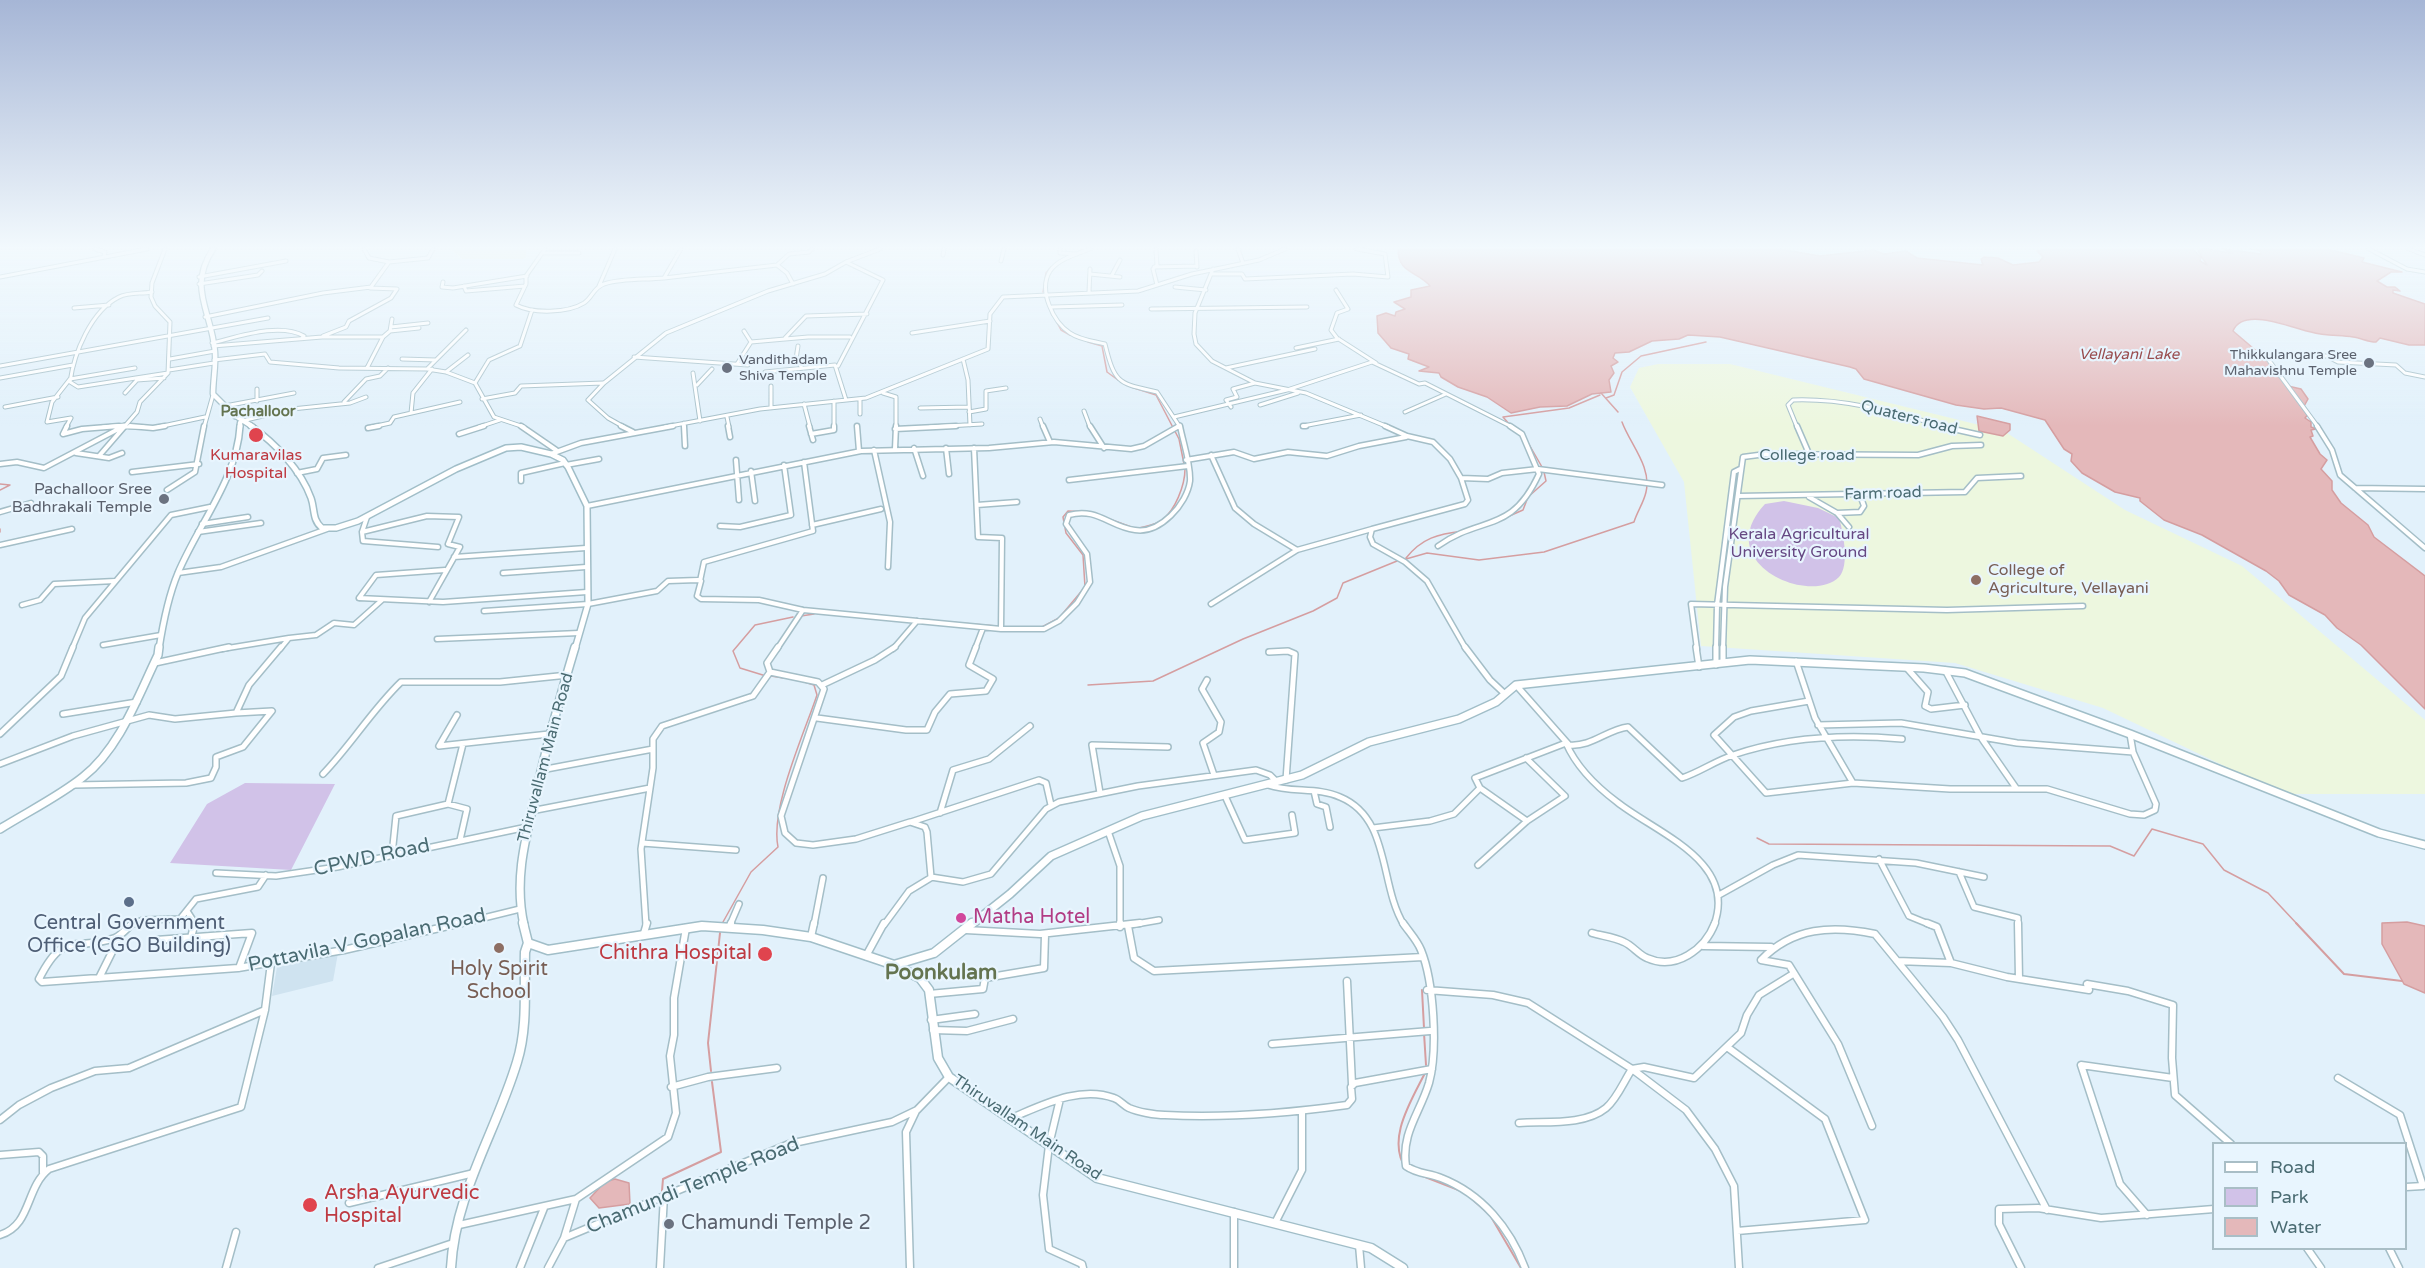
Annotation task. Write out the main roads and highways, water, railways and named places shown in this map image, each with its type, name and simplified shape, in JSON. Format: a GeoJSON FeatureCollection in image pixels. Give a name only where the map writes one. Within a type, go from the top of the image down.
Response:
{"type":"FeatureCollection","features":[{"type":"Feature","properties":{"kind":"main road"},"geometry":{"type":"LineString","coordinates":[[0,829],[71,785],[102,758],[128,720],[155,663],[169,596],[232,464],[243,422],[213,395],[214,347],[203,308]]}},
{"type":"Feature","properties":{"kind":"main road","name":"Thiruvallam Main Road"},"geometry":{"type":"LineString","coordinates":[[243,422],[257,429],[287,457],[314,501],[318,526],[328,529],[346,526],[368,517],[424,485],[492,453],[515,447],[553,452],[565,464],[587,506],[588,604],[549,734],[520,863],[520,909],[528,943]]}},
{"type":"Feature","properties":{"kind":"main road"},"geometry":{"type":"LineString","coordinates":[[451,1268],[450,1244],[474,1173],[518,1061],[525,952],[528,943],[548,950],[644,933],[686,928],[729,928],[811,937],[894,965],[930,956],[966,930],[1051,856],[1142,816],[1286,780],[1302,775],[1369,742],[1459,719],[1496,702],[1516,685],[1750,660],[1945,670],[1986,680],[2130,734],[2296,802],[2379,833],[2425,846]]}},
{"type":"Feature","properties":{"kind":"main road","name":"Thiruvallam Main Road"},"geometry":{"type":"LineString","coordinates":[[894,965],[920,978],[929,994],[938,1058],[949,1077],[1097,1179],[1371,1248],[1403,1268]]}},
{"type":"Feature","properties":{"kind":"water","name":"Vellayani Lake"},"geometry":{"type":"Polygon","coordinates":[[[2425,308],[2425,345],[2409,345],[2380,338],[2373,342],[2353,337],[2322,334],[2257,319],[2238,324],[2233,331],[2267,360],[2288,386],[2301,389],[2308,399],[2303,408],[2309,413],[2305,418],[2311,422],[2311,427],[2316,429],[2311,430],[2313,436],[2310,437],[2320,454],[2327,460],[2321,469],[2332,481],[2332,490],[2341,503],[2368,525],[2374,537],[2425,576],[2425,709],[2361,645],[2337,628],[2325,615],[2289,595],[2279,581],[2266,571],[2202,535],[2164,520],[2140,501],[2140,498],[2115,492],[2082,473],[2071,461],[2072,454],[2064,449],[2045,420],[2001,408],[1984,409],[1956,405],[1864,379],[1856,369],[1850,367],[1720,337],[1688,335],[1679,339],[1652,341],[1629,352],[1615,353],[1613,358],[1618,362],[1611,366],[1614,373],[1609,380],[1611,392],[1592,394],[1567,406],[1540,407],[1511,413],[1487,397],[1458,387],[1441,377],[1439,373],[1419,371],[1429,367],[1408,359],[1409,354],[1391,348],[1378,333],[1377,316],[1386,313],[1395,316],[1396,312],[1405,309],[2425,308]]]}},
{"type":"Feature","properties":{"kind":"water"},"geometry":{"type":"Polygon","coordinates":[[[1977,416],[2010,424],[2010,430],[2003,436],[1979,431],[1977,416]]]}},
{"type":"Feature","properties":{"kind":"water"},"geometry":{"type":"Polygon","coordinates":[[[2407,922],[2425,926],[2425,993],[2404,984],[2382,944],[2382,923],[2407,922]]]}},
{"type":"Feature","properties":{"kind":"water"},"geometry":{"type":"Polygon","coordinates":[[[615,1179],[629,1183],[630,1204],[599,1208],[590,1198],[605,1182],[615,1179]]]}},
{"type":"Feature","properties":{"kind":"waterway"},"geometry":{"type":"LineString","coordinates":[[1049,308],[1052,315]]}},
{"type":"Feature","properties":{"kind":"waterway"},"geometry":{"type":"LineString","coordinates":[[1055,319],[1061,330],[1070,335]]}},
{"type":"Feature","properties":{"kind":"waterway"},"geometry":{"type":"LineString","coordinates":[[1088,342],[1102,346],[1107,372],[1118,380]]}},
{"type":"Feature","properties":{"kind":"waterway"},"geometry":{"type":"LineString","coordinates":[[1606,398],[1614,395],[1622,372],[1641,356],[1706,342]]}},
{"type":"Feature","properties":{"kind":"waterway"},"geometry":{"type":"LineString","coordinates":[[1131,387],[1156,395],[1179,439],[1184,464]]}},
{"type":"Feature","properties":{"kind":"waterway"},"geometry":{"type":"LineString","coordinates":[[1601,393],[1618,412]]}},
{"type":"Feature","properties":{"kind":"waterway"},"geometry":{"type":"LineString","coordinates":[[1510,425],[1503,417],[1569,408],[1600,395]]}},
{"type":"Feature","properties":{"kind":"waterway"},"geometry":{"type":"LineString","coordinates":[[1406,559],[1427,553],[1479,560],[1544,552],[1634,522],[1645,496],[1646,474],[1622,422]]}},
{"type":"Feature","properties":{"kind":"waterway"},"geometry":{"type":"LineString","coordinates":[[1527,441],[1542,467]]}},
{"type":"Feature","properties":{"kind":"waterway"},"geometry":{"type":"LineString","coordinates":[[1139,528],[1159,522],[1167,516],[1181,490],[1185,469]]}},
{"type":"Feature","properties":{"kind":"waterway"},"geometry":{"type":"LineString","coordinates":[[1491,524],[1523,510],[1528,497],[1546,481],[1544,472]]}},
{"type":"Feature","properties":{"kind":"waterway"},"geometry":{"type":"LineString","coordinates":[[0,484],[10,485],[0,490]]}},
{"type":"Feature","properties":{"kind":"waterway"},"geometry":{"type":"LineString","coordinates":[[1042,627],[1059,618],[1085,587],[1083,555],[1066,533],[1063,517],[1068,511],[1090,512],[1134,528]]}},
{"type":"Feature","properties":{"kind":"waterway"},"geometry":{"type":"LineString","coordinates":[[1406,558],[1424,541],[1463,531]]}},
{"type":"Feature","properties":{"kind":"waterway"},"geometry":{"type":"LineString","coordinates":[[1088,685],[1153,681],[1243,639],[1313,611],[1337,598],[1343,583],[1397,561]]}},
{"type":"Feature","properties":{"kind":"waterway"},"geometry":{"type":"LineString","coordinates":[[842,612],[873,615]]}},
{"type":"Feature","properties":{"kind":"waterway"},"geometry":{"type":"LineString","coordinates":[[801,616],[814,614]]}},
{"type":"Feature","properties":{"kind":"waterway"},"geometry":{"type":"LineString","coordinates":[[766,676],[740,668],[733,651],[755,625],[793,617]]}},
{"type":"Feature","properties":{"kind":"waterway"},"geometry":{"type":"LineString","coordinates":[[914,619],[996,626]]}},
{"type":"Feature","properties":{"kind":"waterway"},"geometry":{"type":"LineString","coordinates":[[771,676],[784,678]]}},
{"type":"Feature","properties":{"kind":"waterway"},"geometry":{"type":"LineString","coordinates":[[723,922],[751,872],[778,847],[777,831],[783,792],[817,695],[814,685],[798,680]]}},
{"type":"Feature","properties":{"kind":"waterway"},"geometry":{"type":"LineString","coordinates":[[1757,838],[1769,844],[2110,846],[2134,856],[2152,829],[2203,844],[2224,870],[2268,893],[2298,925]]}},
{"type":"Feature","properties":{"kind":"waterway"},"geometry":{"type":"LineString","coordinates":[[2296,923],[2344,974],[2402,981]]}},
{"type":"Feature","properties":{"kind":"waterway"},"geometry":{"type":"LineString","coordinates":[[711,1071],[708,1043],[720,933]]}},
{"type":"Feature","properties":{"kind":"waterway"},"geometry":{"type":"LineString","coordinates":[[1422,990],[1424,1028]]}},
{"type":"Feature","properties":{"kind":"waterway"},"geometry":{"type":"LineString","coordinates":[[1424,1033],[1426,1065]]}},
{"type":"Feature","properties":{"kind":"waterway"},"geometry":{"type":"LineString","coordinates":[[1407,1170],[1401,1159],[1399,1134],[1407,1108],[1425,1073]]}},
{"type":"Feature","properties":{"kind":"waterway"},"geometry":{"type":"LineString","coordinates":[[662,1191],[663,1179],[721,1152],[712,1082]]}},
{"type":"Feature","properties":{"kind":"waterway"},"geometry":{"type":"LineString","coordinates":[[1420,1175],[1461,1191]]}},
{"type":"Feature","properties":{"kind":"waterway"},"geometry":{"type":"LineString","coordinates":[[1472,1199],[1490,1215],[1521,1268]]}},
{"type":"Feature","properties":{"kind":"waterway"},"geometry":{"type":"LineString","coordinates":[[657,1268],[658,1258]]}},
{"type":"Feature","properties":{"kind":"place","name":"Thikkulangara Sree Mahavishnu Temple"},"geometry":{"type":"Point","coordinates":[2369,363]}},
{"type":"Feature","properties":{"kind":"place","name":"Vandithadam Shiva Temple"},"geometry":{"type":"Point","coordinates":[727,368]}},
{"type":"Feature","properties":{"kind":"place","name":"Kumaravilas Hospital"},"geometry":{"type":"Point","coordinates":[256,435]}},
{"type":"Feature","properties":{"kind":"place","name":"Pachalloor Sree Badhrakali Temple"},"geometry":{"type":"Point","coordinates":[164,499]}},
{"type":"Feature","properties":{"kind":"place","name":"College of Agriculture, Vellayani"},"geometry":{"type":"Point","coordinates":[1976,580]}},
{"type":"Feature","properties":{"kind":"place","name":"Central Government Office (CGO Building)"},"geometry":{"type":"Point","coordinates":[129,902]}},
{"type":"Feature","properties":{"kind":"place","name":"Matha Hotel"},"geometry":{"type":"Point","coordinates":[961,918]}},
{"type":"Feature","properties":{"kind":"place","name":"Holy Spirit School"},"geometry":{"type":"Point","coordinates":[499,948]}},
{"type":"Feature","properties":{"kind":"place","name":"Chithra Hospital"},"geometry":{"type":"Point","coordinates":[765,954]}},
{"type":"Feature","properties":{"kind":"place","name":"Arsha Ayurvedic Hospital"},"geometry":{"type":"Point","coordinates":[310,1205]}},
{"type":"Feature","properties":{"kind":"place","name":"Chamundi Temple 2"},"geometry":{"type":"Point","coordinates":[669,1224]}},
{"type":"Feature","properties":{"kind":"district","name":"Pachalloor"},"geometry":{"type":"Point","coordinates":[258,412]}},
{"type":"Feature","properties":{"kind":"district","name":"Poonkulam"},"geometry":{"type":"Point","coordinates":[941,973]}},
{"type":"Feature","properties":{"kind":"park label","name":"Kerala Agricultural University Ground"},"geometry":{"type":"Point","coordinates":[1799,544]}}]}
